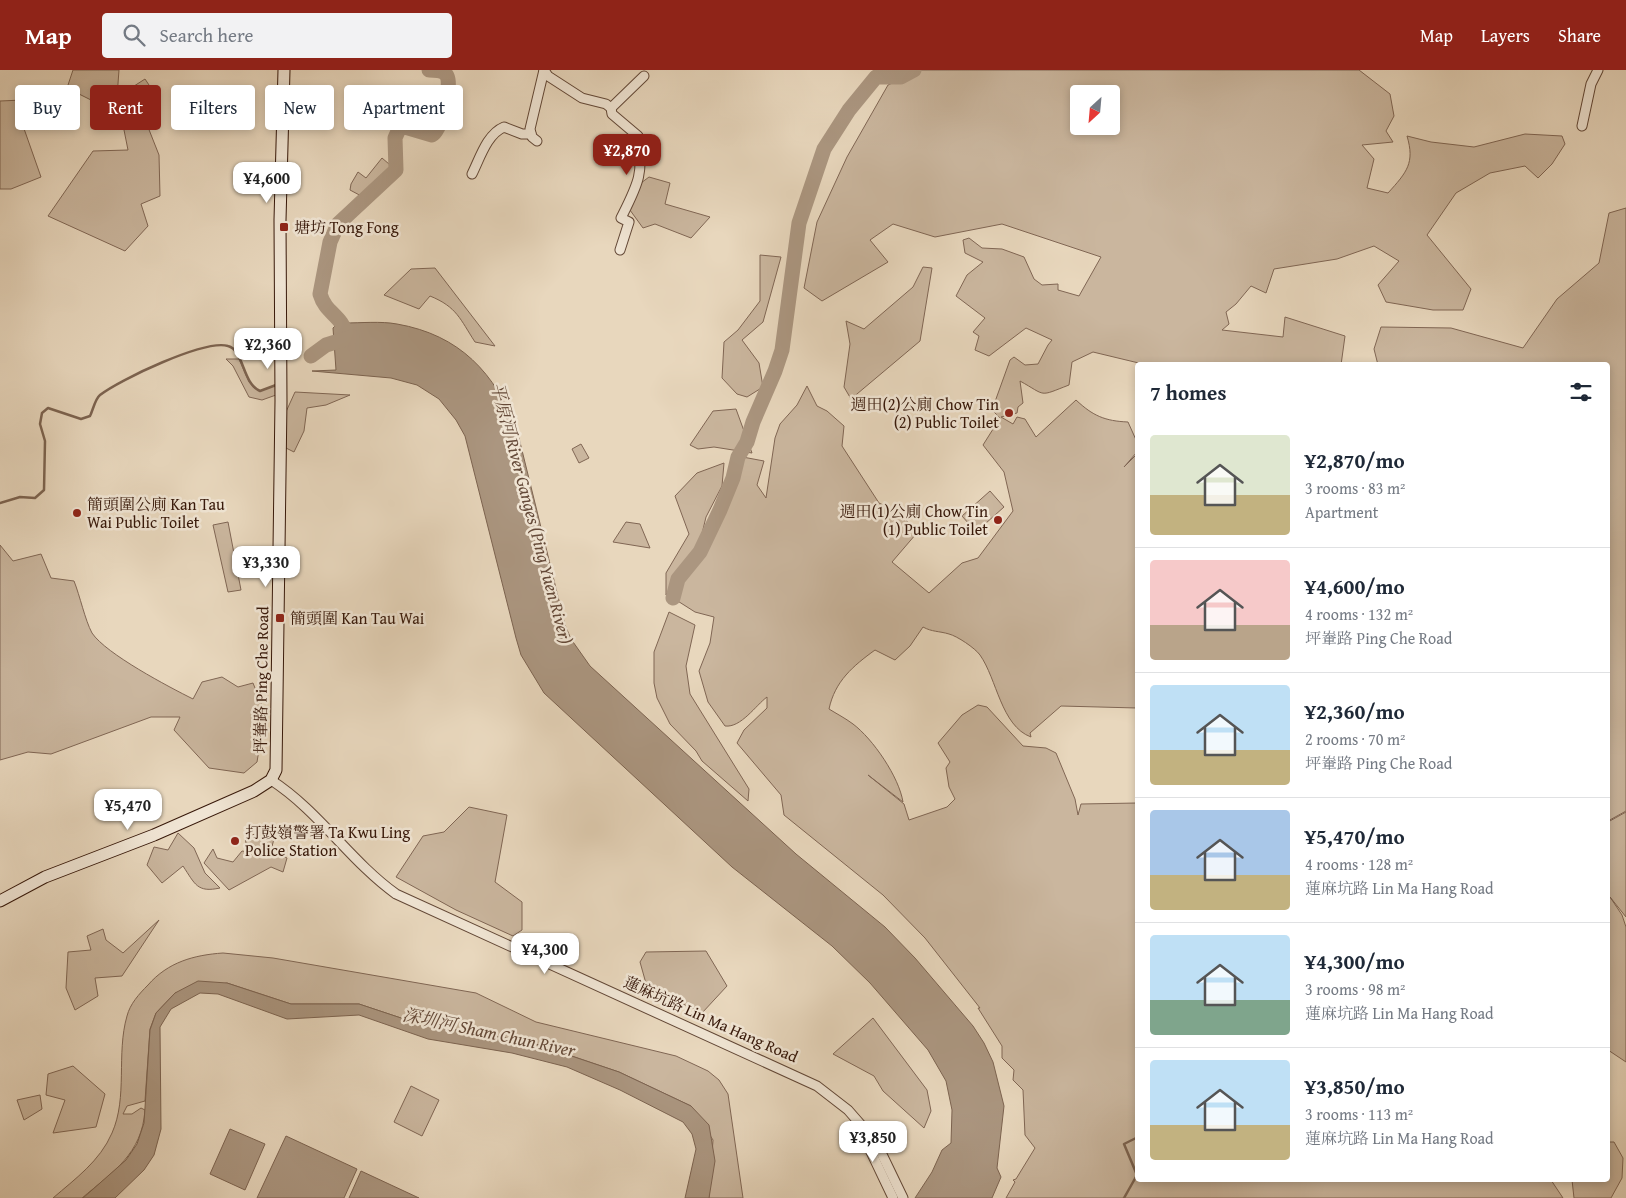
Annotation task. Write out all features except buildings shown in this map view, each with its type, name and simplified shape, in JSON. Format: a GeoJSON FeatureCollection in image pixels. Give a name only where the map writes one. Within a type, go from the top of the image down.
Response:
{"type":"FeatureCollection","features":[{"type":"Feature","properties":{"kind":"street","name":"坪輋路 Ping Che Road"},"geometry":{"type":"LineString","coordinates":[[271,780],[276,770],[284,70]]}},
{"type":"Feature","properties":{"kind":"street"},"geometry":{"type":"LineString","coordinates":[[472,174],[491,136],[497,129],[504,127],[534,137],[534,108],[544,70],[548,76],[582,98],[603,102],[611,108],[612,114],[638,136],[641,155],[639,181],[621,218],[629,222],[620,250]]}},
{"type":"Feature","properties":{"kind":"street"},"geometry":{"type":"LineString","coordinates":[[1582,126],[1591,84],[1598,70]]}},
{"type":"Feature","properties":{"kind":"street"},"geometry":{"type":"LineString","coordinates":[[611,108],[644,76]]}},
{"type":"Feature","properties":{"kind":"street"},"geometry":{"type":"LineString","coordinates":[[0,901],[45,877],[154,835],[254,791],[271,780]]}},
{"type":"Feature","properties":{"kind":"street","name":"蓮麻坑路 Lin Ma Hang Road"},"geometry":{"type":"LineString","coordinates":[[271,780],[296,798],[378,879],[396,894],[817,1086],[840,1103],[876,1142],[903,1198]]}},
{"type":"Feature","properties":{"kind":"street","name":"蓮麻坑路 Lin Ma Hang Road"},"geometry":{"type":"LineString","coordinates":[[856,1119],[893,1198]]}},
{"type":"Feature","properties":{"kind":"shaded area"},"geometry":{"type":"Polygon","coordinates":[[[73,70],[119,70],[118,85],[90,85],[90,100],[80,94],[80,85],[68,85],[73,70]]]}},
{"type":"Feature","properties":{"kind":"shaded area"},"geometry":{"type":"Polygon","coordinates":[[[920,70],[1359,70],[1390,94],[1394,116],[1386,131],[1393,142],[1362,145],[1374,159],[1367,188],[1388,193],[1408,167],[1410,153],[1407,136],[1431,142],[1474,147],[1525,134],[1562,136],[1565,144],[1552,164],[1538,178],[1525,166],[1490,173],[1456,193],[1427,235],[1471,289],[1463,310],[1433,310],[1386,302],[1378,285],[1399,261],[1374,246],[1337,259],[1274,269],[1266,293],[1251,286],[1236,304],[1226,312],[1229,324],[1222,330],[1283,337],[1285,317],[1345,336],[1341,362],[1135,362],[1093,352],[1072,362],[1069,385],[1052,392],[1039,392],[1020,381],[1023,403],[1018,407],[1017,413],[1001,417],[1013,424],[1017,417],[1025,419],[1036,437],[1076,400],[1100,417],[1128,422],[1135,438],[1135,454],[1124,467],[1135,456],[1135,708],[1061,706],[1030,733],[1031,737],[1021,731],[1006,713],[986,665],[978,652],[952,635],[923,627],[910,646],[895,660],[875,650],[859,662],[840,682],[829,709],[853,724],[877,749],[891,770],[901,792],[903,802],[868,775],[904,804],[909,820],[947,807],[955,799],[949,787],[946,768],[950,762],[938,743],[962,715],[978,705],[987,707],[1023,746],[1046,748],[1056,753],[1075,799],[1078,815],[1081,804],[1135,803],[1135,1182],[1552,1182],[1563,1198],[1006,1198],[1015,1182],[1013,1180],[1016,1179],[1035,1148],[1025,1135],[1023,1090],[1013,1080],[1014,1070],[1002,1058],[1002,1046],[978,1008],[980,1008],[925,938],[883,895],[784,815],[781,795],[737,743],[744,730],[767,708],[767,697],[742,720],[731,726],[725,726],[708,702],[699,671],[710,643],[714,617],[695,612],[673,598],[678,579],[700,552],[731,482],[732,455],[764,461],[757,485],[766,498],[775,438],[780,424],[797,405],[807,386],[817,406],[827,411],[844,426],[842,446],[879,503],[902,514],[916,534],[892,562],[929,593],[962,563],[978,558],[1013,511],[1004,472],[983,445],[1000,418],[992,410],[1010,360],[1014,357],[1025,365],[1038,364],[1052,340],[1026,328],[989,356],[975,350],[979,336],[973,332],[985,318],[956,296],[967,275],[983,262],[965,253],[963,240],[969,238],[982,248],[1002,249],[1024,257],[1034,279],[1042,285],[1058,284],[1058,290],[1079,296],[1101,257],[1002,224],[935,237],[893,224],[870,240],[888,262],[822,301],[804,288],[817,222],[847,157],[888,85],[920,70]]]}},
{"type":"Feature","properties":{"kind":"shaded area"},"geometry":{"type":"Polygon","coordinates":[[[145,79],[149,85],[136,85],[145,79]]]}},
{"type":"Feature","properties":{"kind":"shaded area"},"geometry":{"type":"Polygon","coordinates":[[[15,100],[15,130],[24,130],[41,177],[11,189],[0,189],[0,101],[15,100]]]}},
{"type":"Feature","properties":{"kind":"shaded area"},"geometry":{"type":"Polygon","coordinates":[[[124,130],[149,130],[159,155],[160,196],[141,204],[148,226],[125,251],[48,216],[93,151],[128,150],[124,130]]]}},
{"type":"Feature","properties":{"kind":"shaded area"},"geometry":{"type":"Polygon","coordinates":[[[382,158],[396,170],[381,187],[365,198],[350,190],[351,184],[358,172],[366,178],[382,158]]]}},
{"type":"Feature","properties":{"kind":"shaded area"},"geometry":{"type":"Polygon","coordinates":[[[649,177],[670,183],[665,204],[710,217],[691,238],[655,224],[643,228],[627,206],[629,192],[649,177]]]}},
{"type":"Feature","properties":{"kind":"shaded area"},"geometry":{"type":"Polygon","coordinates":[[[1626,208],[1626,811],[1610,820],[1610,362],[1377,362],[1374,349],[1381,327],[1451,328],[1523,348],[1557,299],[1599,263],[1609,213],[1626,208]]]}},
{"type":"Feature","properties":{"kind":"shaded area"},"geometry":{"type":"Polygon","coordinates":[[[760,255],[781,257],[763,322],[742,340],[759,363],[763,387],[747,397],[737,394],[722,378],[724,342],[738,330],[760,301],[760,255]]]}},
{"type":"Feature","properties":{"kind":"shaded area"},"geometry":{"type":"Polygon","coordinates":[[[923,267],[932,268],[920,341],[851,399],[844,387],[850,344],[846,321],[864,329],[913,287],[923,267]]]}},
{"type":"Feature","properties":{"kind":"shaded area"},"geometry":{"type":"Polygon","coordinates":[[[435,268],[495,346],[475,342],[457,314],[439,300],[430,296],[419,309],[384,295],[411,269],[435,268]]]}},
{"type":"Feature","properties":{"kind":"shaded area"},"geometry":{"type":"Polygon","coordinates":[[[226,359],[239,359],[249,382],[254,388],[260,391],[276,385],[276,395],[262,400],[249,397],[233,366],[226,359]]]}},
{"type":"Feature","properties":{"kind":"shaded area"},"geometry":{"type":"Polygon","coordinates":[[[295,392],[350,395],[326,405],[307,408],[304,431],[294,452],[284,447],[285,414],[295,392]]]}},
{"type":"Feature","properties":{"kind":"shaded area"},"geometry":{"type":"Polygon","coordinates":[[[736,409],[752,453],[714,447],[698,449],[690,445],[713,411],[736,409]]]}},
{"type":"Feature","properties":{"kind":"shaded area"},"geometry":{"type":"Polygon","coordinates":[[[581,444],[589,458],[579,463],[572,449],[581,444]]]}},
{"type":"Feature","properties":{"kind":"shaded area"},"geometry":{"type":"Polygon","coordinates":[[[724,463],[722,486],[706,517],[700,542],[666,595],[666,573],[689,534],[675,496],[697,473],[724,463]]]}},
{"type":"Feature","properties":{"kind":"shaded area"},"geometry":{"type":"Polygon","coordinates":[[[990,491],[1004,507],[976,532],[962,516],[990,491]]]}},
{"type":"Feature","properties":{"kind":"shaded area"},"geometry":{"type":"Polygon","coordinates":[[[228,522],[241,590],[228,592],[213,525],[228,522]]]}},
{"type":"Feature","properties":{"kind":"shaded area"},"geometry":{"type":"Polygon","coordinates":[[[626,522],[640,524],[650,548],[613,542],[626,522]]]}},
{"type":"Feature","properties":{"kind":"shaded area"},"geometry":{"type":"Polygon","coordinates":[[[0,545],[13,561],[41,554],[51,578],[74,581],[89,628],[99,641],[124,660],[169,687],[193,699],[202,682],[222,677],[238,687],[253,683],[265,713],[257,762],[244,773],[209,768],[174,730],[180,717],[151,717],[51,754],[28,752],[0,760],[0,545]]]}},
{"type":"Feature","properties":{"kind":"shaded area"},"geometry":{"type":"Polygon","coordinates":[[[669,612],[695,625],[686,666],[690,694],[749,789],[748,801],[702,761],[696,751],[670,724],[657,698],[654,683],[654,652],[669,612]]]}},
{"type":"Feature","properties":{"kind":"shaded area"},"geometry":{"type":"Polygon","coordinates":[[[469,807],[507,815],[495,882],[522,902],[522,930],[513,936],[456,910],[396,877],[423,836],[444,832],[469,807]]]}},
{"type":"Feature","properties":{"kind":"shaded area"},"geometry":{"type":"Polygon","coordinates":[[[1626,812],[1626,917],[1610,897],[1610,821],[1626,812]]]}},
{"type":"Feature","properties":{"kind":"shaded area"},"geometry":{"type":"Polygon","coordinates":[[[260,832],[274,839],[271,850],[287,858],[283,872],[271,867],[229,890],[204,863],[213,849],[217,858],[233,862],[242,851],[248,852],[245,838],[260,832]]]}},
{"type":"Feature","properties":{"kind":"shaded area"},"geometry":{"type":"Polygon","coordinates":[[[178,833],[194,848],[205,873],[220,888],[206,889],[197,886],[183,866],[162,883],[147,865],[154,847],[168,850],[178,833]]]}},
{"type":"Feature","properties":{"kind":"shaded area"},"geometry":{"type":"Polygon","coordinates":[[[1610,897],[1622,915],[1626,927],[1626,1062],[1610,1051],[1610,897]]]}},
{"type":"Feature","properties":{"kind":"shaded area"},"geometry":{"type":"Polygon","coordinates":[[[159,920],[122,976],[95,978],[98,996],[75,1010],[66,988],[68,952],[91,950],[87,936],[103,929],[106,940],[123,953],[159,920]]]}},
{"type":"Feature","properties":{"kind":"shaded area"},"geometry":{"type":"Polygon","coordinates":[[[706,951],[727,986],[702,1013],[647,987],[640,962],[646,952],[706,951]]]}},
{"type":"Feature","properties":{"kind":"shaded area"},"geometry":{"type":"Polygon","coordinates":[[[223,953],[273,958],[476,993],[536,1022],[676,1056],[708,1071],[719,1080],[728,1094],[743,1198],[709,1198],[713,1140],[691,1106],[619,1072],[530,1042],[419,1024],[359,1004],[291,1004],[227,983],[175,993],[156,1013],[150,1029],[145,1101],[127,1106],[123,1114],[132,1114],[141,1108],[145,1110],[143,1125],[132,1150],[115,1170],[82,1198],[53,1198],[94,1161],[112,1133],[120,1105],[124,1030],[128,1012],[135,999],[156,977],[173,965],[192,958],[223,953]]]}},
{"type":"Feature","properties":{"kind":"shaded area"},"geometry":{"type":"Polygon","coordinates":[[[873,1018],[927,1090],[931,1111],[924,1128],[883,1091],[874,1076],[833,1054],[873,1018]]]}},
{"type":"Feature","properties":{"kind":"shaded area"},"geometry":{"type":"Polygon","coordinates":[[[73,1066],[105,1094],[96,1127],[53,1133],[65,1100],[46,1095],[48,1074],[73,1066]]]}},
{"type":"Feature","properties":{"kind":"shaded area"},"geometry":{"type":"Polygon","coordinates":[[[411,1086],[439,1100],[422,1136],[394,1122],[411,1086]]]}},
{"type":"Feature","properties":{"kind":"shaded area"},"geometry":{"type":"Polygon","coordinates":[[[40,1095],[42,1109],[24,1120],[17,1100],[40,1095]]]}},
{"type":"Feature","properties":{"kind":"shaded area"},"geometry":{"type":"Polygon","coordinates":[[[1610,1142],[1614,1142],[1623,1158],[1622,1178],[1611,1198],[1574,1198],[1572,1182],[1610,1182],[1610,1142]]]}},
{"type":"Feature","properties":{"kind":"water"},"geometry":{"type":"Polygon","coordinates":[[[344,323],[391,323],[419,329],[457,347],[486,374],[498,391],[517,430],[565,625],[571,639],[590,666],[796,854],[885,927],[915,958],[973,1026],[993,1062],[1004,1106],[997,1168],[1001,1177],[992,1198],[915,1198],[932,1172],[942,1150],[951,1143],[952,1110],[946,1081],[928,1050],[870,983],[832,946],[732,867],[544,693],[521,655],[465,436],[456,420],[439,399],[417,385],[391,378],[312,371],[336,370],[333,328],[344,323]]]}},
{"type":"Feature","properties":{"kind":"water"},"geometry":{"type":"Polygon","coordinates":[[[198,981],[227,983],[291,1004],[359,1004],[419,1024],[530,1042],[619,1072],[691,1106],[709,1125],[715,1161],[709,1198],[685,1198],[696,1149],[692,1134],[683,1122],[620,1090],[567,1067],[512,1053],[428,1039],[359,1015],[287,1019],[218,994],[200,993],[171,1009],[160,1027],[161,1129],[154,1155],[144,1170],[115,1198],[83,1198],[126,1160],[137,1144],[144,1123],[150,1030],[156,1013],[175,993],[198,981]]]}},
{"type":"Feature","properties":{"kind":"water"},"geometry":{"type":"Polygon","coordinates":[[[230,1129],[265,1144],[245,1190],[210,1174],[230,1129]]]}},
{"type":"Feature","properties":{"kind":"water"},"geometry":{"type":"Polygon","coordinates":[[[286,1136],[357,1169],[344,1198],[257,1198],[286,1136]]]}},
{"type":"Feature","properties":{"kind":"water"},"geometry":{"type":"Polygon","coordinates":[[[361,1171],[419,1198],[349,1198],[361,1171]]]}},
{"type":"Feature","properties":{"kind":"waterway","name":"平原河 River Ganges (Ping Yuen River)"},"geometry":{"type":"LineString","coordinates":[[348,337],[342,323],[326,306],[320,294],[330,242],[338,224],[396,170],[395,138],[399,129],[405,127],[432,135],[439,126],[445,108],[448,81],[444,73],[429,70]]}},
{"type":"Feature","properties":{"kind":"waterway","name":"平原河 River Ganges (Ping Yuen River)"},"geometry":{"type":"LineString","coordinates":[[673,598],[678,579],[700,552],[720,510],[733,478],[738,457],[747,442],[753,422],[775,371],[782,350],[799,223],[824,149],[849,110],[876,77],[901,77],[914,70]]}},
{"type":"Feature","properties":{"kind":"waterway","name":"平原河 River Ganges (Ping Yuen River)"},"geometry":{"type":"LineString","coordinates":[[311,356],[326,345],[352,337]]}},
{"type":"Feature","properties":{"kind":"waterway","name":"平原河 River Ganges (Ping Yuen River)"},"geometry":{"type":"LineString","coordinates":[[0,503],[20,497],[35,498],[44,490],[45,441],[40,424],[42,413],[48,408],[81,419],[90,416],[98,397],[110,388],[162,362],[182,354],[217,345],[228,346],[233,349],[254,387],[260,391],[276,385]]}},
{"type":"Feature","properties":{"kind":"waterway"},"geometry":{"type":"LineString","coordinates":[[1135,1138],[1124,1144],[1135,1170]]}},
{"type":"Feature","properties":{"kind":"waterway"},"geometry":{"type":"LineString","coordinates":[[1124,1198],[1135,1179]]}},
{"type":"Feature","properties":{"kind":"place","name":"塘坊 Tong Fong"},"geometry":{"type":"Point","coordinates":[284,227]}},
{"type":"Feature","properties":{"kind":"place","name":"週田(2)公廁 Chow Tin (2) Public Toilet"},"geometry":{"type":"Point","coordinates":[1009,413]}},
{"type":"Feature","properties":{"kind":"place","name":"簡頭圍公廁 Kan Tau Wai Public Toilet"},"geometry":{"type":"Point","coordinates":[77,513]}},
{"type":"Feature","properties":{"kind":"place","name":"週田(1)公廁 Chow Tin (1) Public Toilet"},"geometry":{"type":"Point","coordinates":[998,520]}},
{"type":"Feature","properties":{"kind":"place","name":"簡頭圍 Kan Tau Wai"},"geometry":{"type":"Point","coordinates":[280,618]}},
{"type":"Feature","properties":{"kind":"place","name":"打鼓嶺警署 Ta Kwu Ling Police Station"},"geometry":{"type":"Point","coordinates":[235,841]}},
{"type":"Feature","properties":{"kind":"water label","name":"深圳河 Sham Chun River"},"geometry":{"type":"Point","coordinates":[489,1032]}}]}
